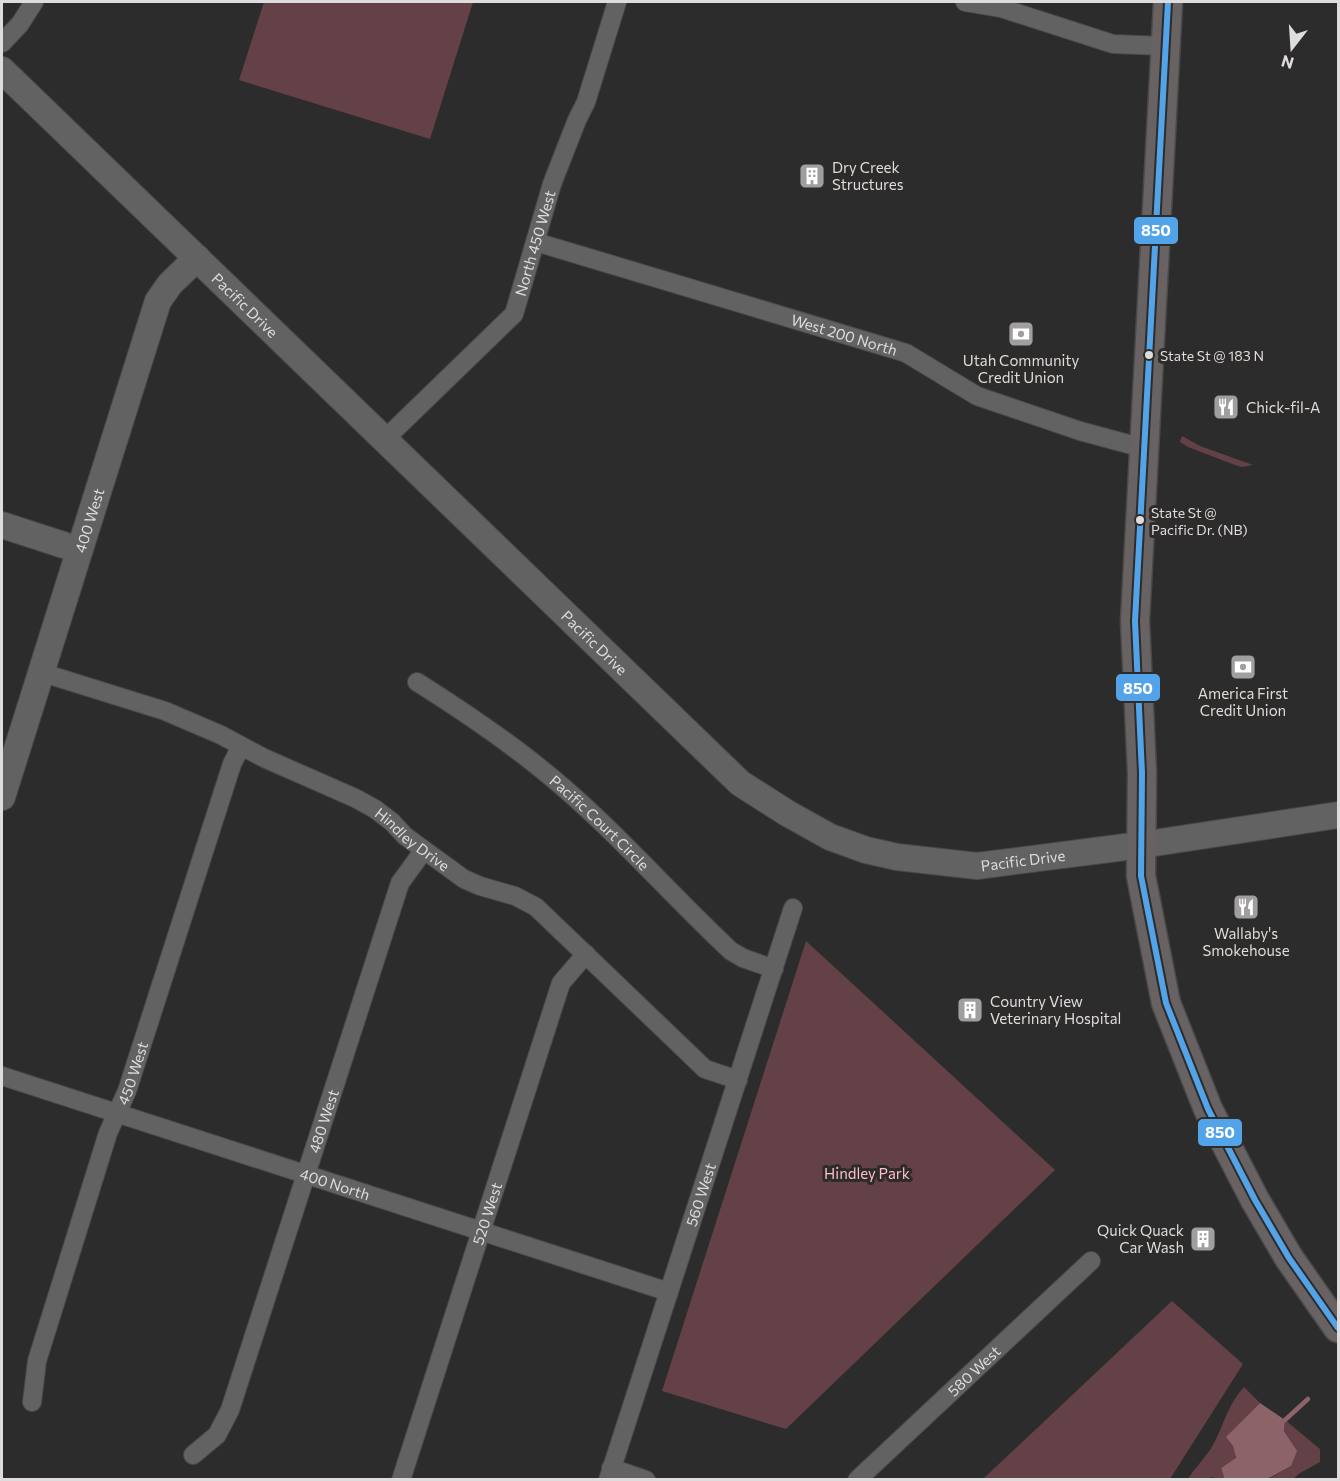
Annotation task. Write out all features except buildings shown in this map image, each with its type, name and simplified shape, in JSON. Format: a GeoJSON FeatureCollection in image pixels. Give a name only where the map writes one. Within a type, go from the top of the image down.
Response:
{"type":"FeatureCollection","features":[{"type":"Feature","properties":{"kind":"main road"},"geometry":{"type":"LineString","coordinates":[[1168,2],[1135,621],[1142,773],[1142,876],[1166,1003],[1208,1109],[1255,1200],[1289,1258],[1338,1328]]}},
{"type":"Feature","properties":{"kind":"street"},"geometry":{"type":"LineString","coordinates":[[2,43],[20,24],[34,2]]}},
{"type":"Feature","properties":{"kind":"street","name":"North 450 West"},"geometry":{"type":"LineString","coordinates":[[384,440],[514,314],[552,184],[586,102],[617,2]]}},
{"type":"Feature","properties":{"kind":"street"},"geometry":{"type":"LineString","coordinates":[[965,2],[1001,8],[1113,44],[1165,46]]}},
{"type":"Feature","properties":{"kind":"street","name":"Pacific Drive"},"geometry":{"type":"LineString","coordinates":[[2,70],[740,783],[830,837],[866,850],[897,857],[977,866],[1141,845],[1338,815]]}},
{"type":"Feature","properties":{"kind":"street","name":"West 200 North"},"geometry":{"type":"LineString","coordinates":[[536,242],[906,353],[977,396],[1080,431],[1143,448]]}},
{"type":"Feature","properties":{"kind":"street","name":"400 West"},"geometry":{"type":"LineString","coordinates":[[2,797],[158,301],[170,284],[196,258]]}},
{"type":"Feature","properties":{"kind":"street"},"geometry":{"type":"LineString","coordinates":[[2,525],[79,549]]}},
{"type":"Feature","properties":{"kind":"street","name":"Hindley Drive"},"geometry":{"type":"LineString","coordinates":[[40,672],[165,711],[221,735],[264,759],[355,798],[375,809],[424,850],[464,879],[514,896],[536,907],[705,1069],[738,1080]]}},
{"type":"Feature","properties":{"kind":"street","name":"Pacific Court Circle"},"geometry":{"type":"LineString","coordinates":[[417,682],[452,704],[551,778],[731,951],[752,962],[774,969]]}},
{"type":"Feature","properties":{"kind":"street","name":"450 West"},"geometry":{"type":"LineString","coordinates":[[32,1402],[37,1361],[108,1133],[127,1091],[232,764],[242,746]]}},
{"type":"Feature","properties":{"kind":"street","name":"480 West"},"geometry":{"type":"LineString","coordinates":[[193,1455],[217,1435],[230,1410],[400,883],[424,850]]}},
{"type":"Feature","properties":{"kind":"street","name":"560 West"},"geometry":{"type":"LineString","coordinates":[[610,1474],[793,908]]}},
{"type":"Feature","properties":{"kind":"street","name":"520 West"},"geometry":{"type":"LineString","coordinates":[[401,1479],[561,983],[586,954]]}},
{"type":"Feature","properties":{"kind":"street","name":"400 North"},"geometry":{"type":"LineString","coordinates":[[2,1076],[669,1292]]}},
{"type":"Feature","properties":{"kind":"street","name":"580 West"},"geometry":{"type":"LineString","coordinates":[[856,1479],[1090,1261]]}},
{"type":"Feature","properties":{"kind":"street"},"geometry":{"type":"LineString","coordinates":[[610,1474],[646,1479]]}},
{"type":"Feature","properties":{"kind":"green space"},"geometry":{"type":"Polygon","coordinates":[[[264,2],[473,2],[430,139],[239,80],[264,2]]]}},
{"type":"Feature","properties":{"kind":"green space"},"geometry":{"type":"Polygon","coordinates":[[[1182,436],[1200,446],[1253,465],[1242,467],[1188,447],[1180,442],[1182,436]]]}},
{"type":"Feature","properties":{"kind":"green space","name":"Hindley Park"},"geometry":{"type":"Polygon","coordinates":[[[806,941],[1055,1170],[786,1429],[662,1391],[806,941]]]}},
{"type":"Feature","properties":{"kind":"green space"},"geometry":{"type":"Polygon","coordinates":[[[1172,1301],[1243,1364],[1170,1479],[983,1479],[1172,1301]]]}},
{"type":"Feature","properties":{"kind":"green space"},"geometry":{"type":"Polygon","coordinates":[[[1244,1387],[1260,1403],[1227,1437],[1233,1445],[1236,1459],[1221,1468],[1224,1477],[1222,1479],[1211,1477],[1210,1479],[1187,1480],[1210,1450],[1229,1410],[1244,1387]]]}},
{"type":"Feature","properties":{"kind":"green space"},"geometry":{"type":"Polygon","coordinates":[[[1285,1420],[1320,1449],[1320,1462],[1293,1479],[1267,1480],[1291,1466],[1291,1442],[1284,1431],[1285,1420]]]}},
{"type":"Feature","properties":{"kind":"shaded area"},"geometry":{"type":"Polygon","coordinates":[[[1260,1403],[1285,1420],[1284,1431],[1297,1451],[1291,1466],[1267,1479],[1222,1479],[1224,1477],[1221,1468],[1236,1458],[1233,1446],[1226,1437],[1260,1403]]]}},
{"type":"Feature","properties":{"kind":"waterway"},"geometry":{"type":"LineString","coordinates":[[1285,1420],[1308,1399]]}},
{"type":"Feature","properties":{"kind":"transit line","name":"850"},"geometry":{"type":"LineString","coordinates":[[1168,2],[1135,621],[1142,773],[1141,876],[1166,1003],[1208,1109],[1255,1200],[1289,1258],[1338,1328]]}},
{"type":"Feature","properties":{"kind":"place","name":"Dry Creek Structures"},"geometry":{"type":"Point","coordinates":[812,176]}},
{"type":"Feature","properties":{"kind":"place","name":"Utah Community Credit Union"},"geometry":{"type":"Point","coordinates":[1021,334]}},
{"type":"Feature","properties":{"kind":"place","name":"State St @ 183 N"},"geometry":{"type":"Point","coordinates":[1149,355]}},
{"type":"Feature","properties":{"kind":"place","name":"Chick-fil-A"},"geometry":{"type":"Point","coordinates":[1226,407]}},
{"type":"Feature","properties":{"kind":"place","name":"State St @ Pacific Dr. (NB)"},"geometry":{"type":"Point","coordinates":[1140,520]}},
{"type":"Feature","properties":{"kind":"place","name":"America First Credit Union"},"geometry":{"type":"Point","coordinates":[1243,667]}},
{"type":"Feature","properties":{"kind":"place","name":"Wallaby's Smokehouse"},"geometry":{"type":"Point","coordinates":[1246,907]}},
{"type":"Feature","properties":{"kind":"place","name":"Country View Veterinary Hospital"},"geometry":{"type":"Point","coordinates":[970,1010]}},
{"type":"Feature","properties":{"kind":"place","name":"Quick Quack Car Wash"},"geometry":{"type":"Point","coordinates":[1203,1239]}}]}
